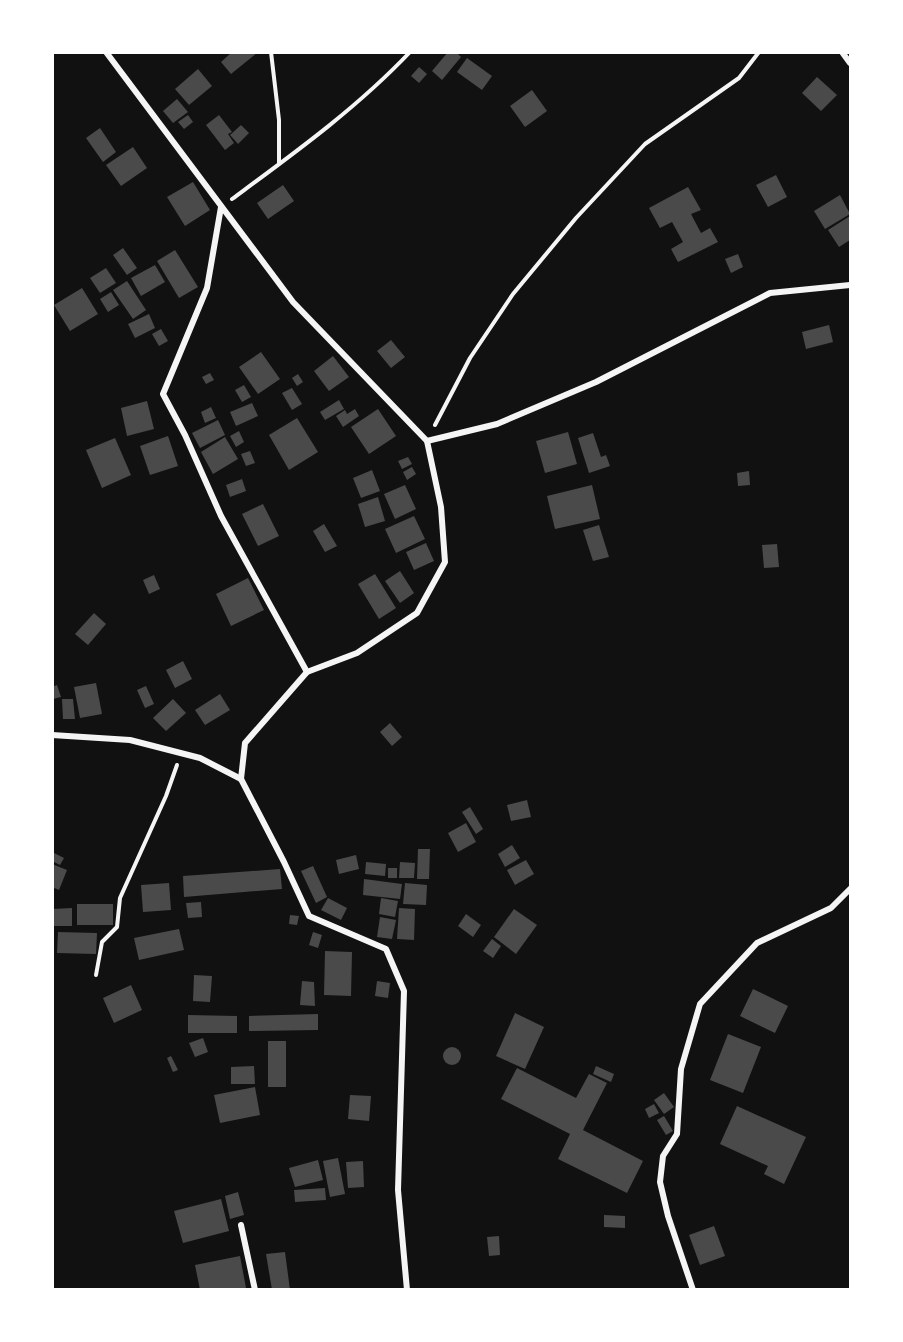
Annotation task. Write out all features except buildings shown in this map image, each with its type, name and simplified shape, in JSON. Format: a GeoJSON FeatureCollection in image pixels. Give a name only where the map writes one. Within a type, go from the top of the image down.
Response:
{"type":"FeatureCollection","features":[{"type":"Feature","properties":{"kind":"street"},"geometry":{"type":"LineString","coordinates":[[106,52],[292,302],[427,441],[441,507],[445,562],[417,613],[357,653],[307,672],[245,743],[242,779],[309,916],[386,949],[404,991],[398,1190],[407,1290]]}},
{"type":"Feature","properties":{"kind":"street"},"geometry":{"type":"LineString","coordinates":[[842,52],[850,63]]}},
{"type":"Feature","properties":{"kind":"street"},"geometry":{"type":"LineString","coordinates":[[221,207],[207,288],[163,394],[185,435],[221,516],[307,672]]}},
{"type":"Feature","properties":{"kind":"street"},"geometry":{"type":"LineString","coordinates":[[427,441],[497,424],[596,382],[770,293],[850,285]]}},
{"type":"Feature","properties":{"kind":"street"},"geometry":{"type":"LineString","coordinates":[[52,735],[130,740],[200,758],[242,779]]}},
{"type":"Feature","properties":{"kind":"street"},"geometry":{"type":"LineString","coordinates":[[693,1290],[668,1216],[660,1182],[663,1156],[677,1134],[681,1069],[700,1004],[757,943],[831,908],[850,889]]}},
{"type":"Feature","properties":{"kind":"street"},"geometry":{"type":"LineString","coordinates":[[242,1225],[255,1290]]}},
{"type":"Feature","properties":{"kind":"path"},"geometry":{"type":"LineString","coordinates":[[271,52],[279,120],[279,164]]}},
{"type":"Feature","properties":{"kind":"path"},"geometry":{"type":"LineString","coordinates":[[221,207],[279,164],[390,74],[410,52]]}},
{"type":"Feature","properties":{"kind":"path"},"geometry":{"type":"LineString","coordinates":[[427,441],[470,358],[513,294],[576,218],[645,144],[739,78],[759,52]]}},
{"type":"Feature","properties":{"kind":"path"},"geometry":{"type":"LineString","coordinates":[[96,975],[102,942],[117,927],[120,898],[166,796],[182,753]]}}]}
